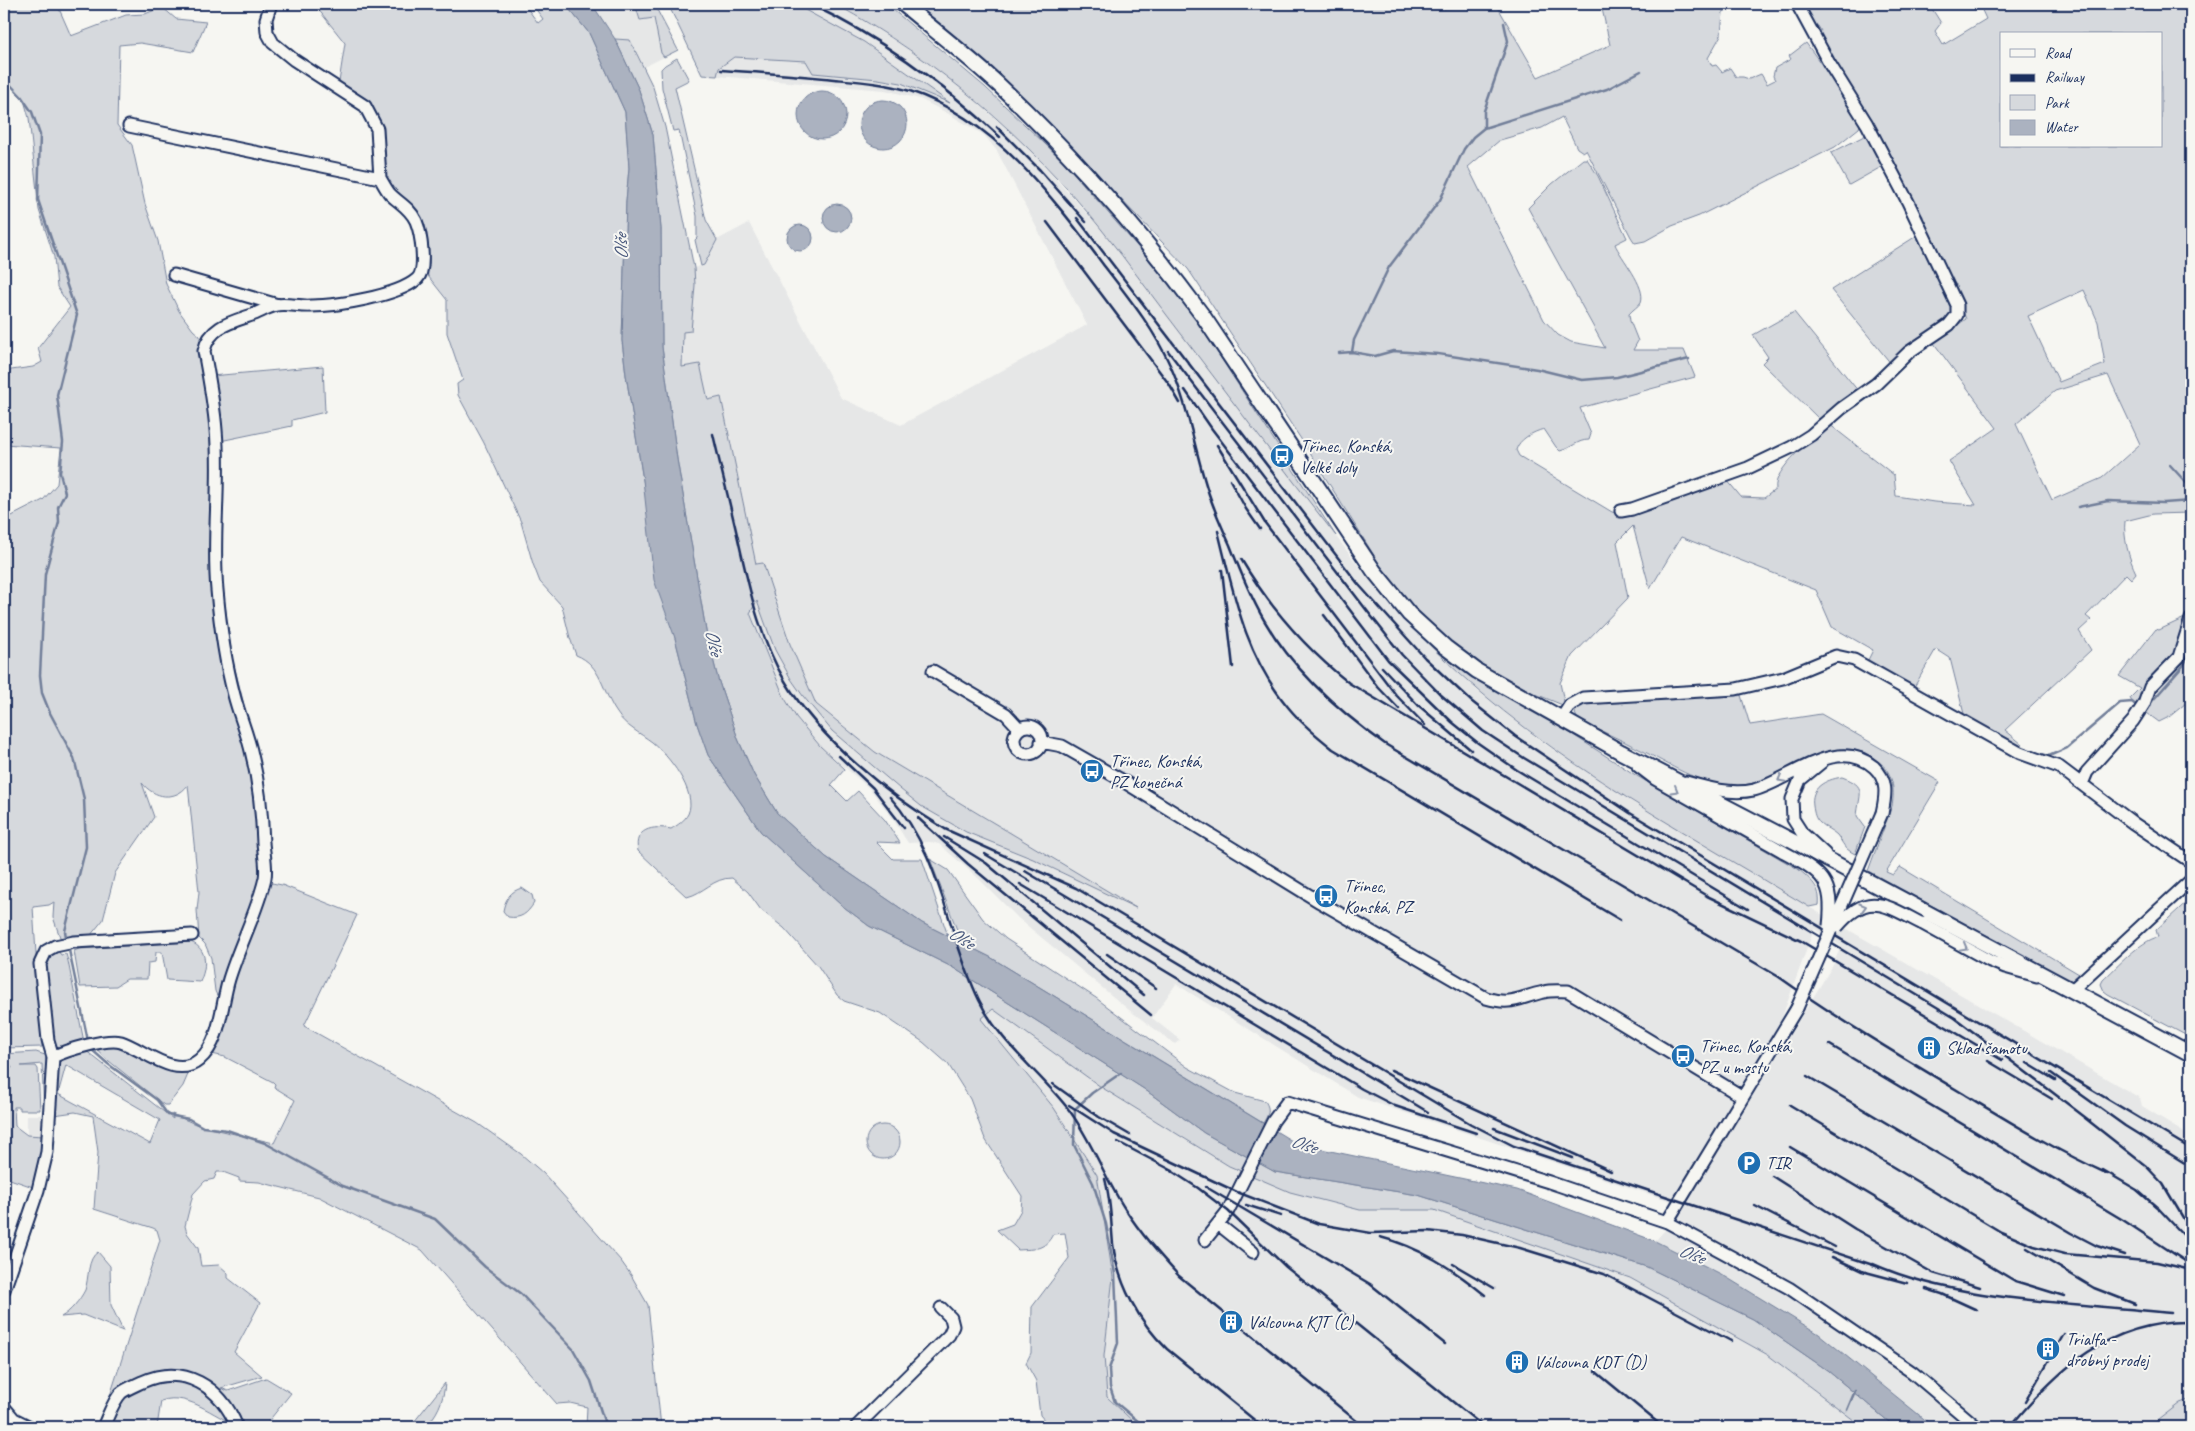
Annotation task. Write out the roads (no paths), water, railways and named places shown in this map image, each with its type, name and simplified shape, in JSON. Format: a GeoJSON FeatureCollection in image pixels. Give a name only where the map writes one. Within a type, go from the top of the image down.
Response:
{"type":"FeatureCollection","features":[{"type":"Feature","properties":{"kind":"main road"},"geometry":{"type":"LineString","coordinates":[[903,4],[997,84],[1032,118],[1080,166],[1147,244],[1208,323],[1374,571],[1410,614],[1445,647],[1477,671],[1621,752],[1836,864],[2191,1054]]}},
{"type":"Feature","properties":{"kind":"street"},"geometry":{"type":"LineString","coordinates":[[174,275],[278,305],[318,306],[352,302],[392,292],[417,279],[422,272],[421,236],[416,220],[411,212],[389,193],[380,178],[377,129],[365,106],[294,60],[273,43],[267,32],[266,19],[271,4]]}},
{"type":"Feature","properties":{"kind":"street"},"geometry":{"type":"LineString","coordinates":[[1621,511],[1632,509],[1748,468],[1792,447],[1811,435],[1842,408],[1876,384],[1909,352],[1949,325],[1957,315],[1957,305],[1954,298],[1899,185],[1867,124],[1829,63],[1797,4]]}},
{"type":"Feature","properties":{"kind":"street"},"geometry":{"type":"LineString","coordinates":[[129,126],[380,178]]}},
{"type":"Feature","properties":{"kind":"street"},"geometry":{"type":"LineString","coordinates":[[52,1057],[87,1045],[119,1042],[149,1057],[175,1066],[185,1066],[197,1062],[208,1051],[219,1023],[223,999],[233,965],[265,877],[259,792],[252,753],[234,697],[227,665],[217,592],[214,553],[217,432],[204,351],[206,341],[218,328],[278,305]]}},
{"type":"Feature","properties":{"kind":"street"},"geometry":{"type":"LineString","coordinates":[[2082,784],[2087,772],[2142,709],[2150,687],[2179,657],[2191,619]]}},
{"type":"Feature","properties":{"kind":"street"},"geometry":{"type":"LineString","coordinates":[[1561,719],[1570,705],[1583,698],[1736,689],[1783,678],[1836,656],[1854,660],[2020,753],[2059,767],[2132,823],[2191,862]]}},
{"type":"Feature","properties":{"kind":"street"},"geometry":{"type":"LineString","coordinates":[[933,671],[1006,714],[1019,728]]}},
{"type":"Feature","properties":{"kind":"street"},"geometry":{"type":"LineString","coordinates":[[1026,726],[1038,730],[1042,742],[1039,748],[1026,754],[1020,752],[1014,743],[1016,732],[1019,728],[1026,726]]}},
{"type":"Feature","properties":{"kind":"street"},"geometry":{"type":"LineString","coordinates":[[1042,742],[1062,746],[1110,773],[1320,902],[1486,998],[1501,1002],[1513,1001],[1545,991],[1568,991],[1743,1097]]}},
{"type":"Feature","properties":{"kind":"street"},"geometry":{"type":"LineString","coordinates":[[1621,752],[1655,779],[1810,867],[1822,878],[1828,888],[1831,900],[1828,938]]}},
{"type":"Feature","properties":{"kind":"street"},"geometry":{"type":"LineString","coordinates":[[1667,1222],[1797,1008],[1882,813],[1886,790],[1881,774],[1869,763],[1841,756],[1811,762],[1774,783],[1752,790],[1722,790],[1671,777]]}},
{"type":"Feature","properties":{"kind":"street"},"geometry":{"type":"LineString","coordinates":[[1826,760],[1800,780],[1792,800],[1793,819],[1802,833],[1836,864]]}},
{"type":"Feature","properties":{"kind":"street"},"geometry":{"type":"LineString","coordinates":[[2072,990],[2191,880]]}},
{"type":"Feature","properties":{"kind":"street"},"geometry":{"type":"LineString","coordinates":[[1828,938],[1845,917],[1860,906],[1885,905],[1990,961],[2005,967],[2051,979]]}},
{"type":"Feature","properties":{"kind":"street"},"geometry":{"type":"LineString","coordinates":[[4,1290],[38,1190],[47,1152],[52,1057],[48,1040],[40,964],[46,951],[55,946],[74,942],[192,935]]}},
{"type":"Feature","properties":{"kind":"street"},"geometry":{"type":"LineString","coordinates":[[1205,1240],[1228,1211],[1273,1121],[1287,1102],[1539,1179],[1667,1222],[1790,1288],[1912,1372],[1956,1407],[1977,1427]]}},
{"type":"Feature","properties":{"kind":"street"},"geometry":{"type":"LineString","coordinates":[[1218,1224],[1253,1252]]}},
{"type":"Feature","properties":{"kind":"street"},"geometry":{"type":"LineString","coordinates":[[856,1427],[949,1335],[953,1326],[951,1318],[942,1308]]}},
{"type":"Feature","properties":{"kind":"street"},"geometry":{"type":"LineString","coordinates":[[103,1427],[121,1394],[156,1376],[172,1374],[188,1378],[210,1389],[232,1414],[237,1427]]}},
{"type":"Feature","properties":{"kind":"street"},"geometry":{"type":"LineString","coordinates":[[4,1407],[14,1419],[30,1427]]}},
{"type":"Feature","properties":{"kind":"water"},"geometry":{"type":"Polygon","coordinates":[[[565,4],[592,4],[615,39],[639,90],[653,135],[661,229],[662,347],[677,459],[706,631],[718,679],[738,739],[754,775],[777,813],[826,857],[922,923],[990,957],[1297,1144],[1517,1190],[1655,1241],[1721,1274],[1819,1334],[1934,1427],[1895,1427],[1827,1370],[1753,1319],[1647,1267],[1418,1195],[1275,1172],[1204,1133],[1144,1089],[952,967],[869,926],[840,904],[761,832],[708,755],[697,724],[675,638],[654,580],[643,480],[622,340],[626,201],[629,168],[625,112],[589,33],[565,4]]]}},
{"type":"Feature","properties":{"kind":"water"},"geometry":{"type":"Polygon","coordinates":[[[822,91],[831,93],[839,98],[844,106],[846,115],[844,124],[839,132],[831,137],[822,139],[813,137],[805,132],[800,124],[798,115],[800,106],[805,98],[813,93],[822,91]]]}},
{"type":"Feature","properties":{"kind":"water"},"geometry":{"type":"Polygon","coordinates":[[[883,100],[892,102],[900,107],[905,115],[907,124],[905,133],[900,141],[892,146],[883,148],[874,146],[866,141],[861,133],[859,124],[861,115],[866,107],[874,102],[883,100]]]}},
{"type":"Feature","properties":{"kind":"water"},"geometry":{"type":"Polygon","coordinates":[[[837,204],[847,208],[851,218],[847,228],[837,232],[827,228],[823,218],[827,208],[837,204]]]}},
{"type":"Feature","properties":{"kind":"water"},"geometry":{"type":"Polygon","coordinates":[[[800,225],[809,229],[813,238],[809,247],[800,251],[791,247],[787,238],[791,229],[800,225]]]}},
{"type":"Feature","properties":{"kind":"waterway"},"geometry":{"type":"LineString","coordinates":[[1484,128],[1484,111],[1508,41],[1504,23]]}},
{"type":"Feature","properties":{"kind":"waterway"},"geometry":{"type":"LineString","coordinates":[[1339,353],[1352,352],[1354,340],[1389,267],[1440,200],[1464,149],[1473,137],[1484,128],[1607,89],[1641,71]]}},
{"type":"Feature","properties":{"kind":"waterway"},"geometry":{"type":"LineString","coordinates":[[4,78],[21,96],[32,112],[40,135],[38,200],[77,315],[57,395],[63,442],[60,473],[65,493],[58,507],[59,522],[45,574],[40,675],[42,693],[50,713],[74,758],[84,799],[86,847],[65,931],[66,937]]}},
{"type":"Feature","properties":{"kind":"waterway"},"geometry":{"type":"LineString","coordinates":[[1352,352],[1375,356],[1393,351],[1438,354],[1537,369],[1582,380],[1617,377],[1689,359]]}},
{"type":"Feature","properties":{"kind":"waterway"},"geometry":{"type":"LineString","coordinates":[[2170,465],[2191,488]]}},
{"type":"Feature","properties":{"kind":"waterway"},"geometry":{"type":"LineString","coordinates":[[2078,507],[2108,501],[2164,503],[2191,501]]}},
{"type":"Feature","properties":{"kind":"waterway"},"geometry":{"type":"LineString","coordinates":[[2147,707],[2183,666],[2191,652]]}},
{"type":"Feature","properties":{"kind":"waterway"},"geometry":{"type":"LineString","coordinates":[[2027,750],[2049,756],[2067,748],[2120,703],[2132,702],[2138,707]]}},
{"type":"Feature","properties":{"kind":"waterway"},"geometry":{"type":"LineString","coordinates":[[69,950],[88,1041]]}},
{"type":"Feature","properties":{"kind":"waterway"},"geometry":{"type":"LineString","coordinates":[[91,1049],[157,1100],[168,1115],[189,1119],[203,1127],[227,1130],[265,1143],[343,1186],[435,1219],[485,1267],[521,1294],[573,1349],[591,1381],[606,1427]]}},
{"type":"Feature","properties":{"kind":"waterway"},"geometry":{"type":"LineString","coordinates":[[1121,1073],[1092,1093],[1075,1109],[1074,1145],[1093,1183],[1106,1224],[1115,1274],[1118,1343],[1109,1369],[1110,1387],[1115,1402],[1145,1427]]}},
{"type":"Feature","properties":{"kind":"waterway"},"geometry":{"type":"LineString","coordinates":[[1847,1410],[1855,1391]]}},
{"type":"Feature","properties":{"kind":"waterway"},"geometry":{"type":"LineString","coordinates":[[2184,1427],[2191,1420]]}},
{"type":"Feature","properties":{"kind":"railway"},"geometry":{"type":"LineString","coordinates":[[810,4],[861,31],[910,63],[956,98],[1000,137]]}},
{"type":"Feature","properties":{"kind":"railway"},"geometry":{"type":"LineString","coordinates":[[721,70],[857,81],[899,88],[941,104],[969,121],[996,141],[1020,164],[1065,215],[1149,326],[1164,352],[1182,395],[1202,473],[1212,503],[1254,602],[1276,639],[1289,656],[1303,673],[1334,703],[1385,744],[1779,977],[1869,1037],[1998,1115],[2052,1146],[2108,1174]]}},
{"type":"Feature","properties":{"kind":"railway"},"geometry":{"type":"LineString","coordinates":[[997,127],[1040,170],[1086,222]]}},
{"type":"Feature","properties":{"kind":"railway"},"geometry":{"type":"LineString","coordinates":[[1077,218],[1359,585],[1425,658],[1471,701],[1515,736],[1630,813],[2191,1149]]}},
{"type":"Feature","properties":{"kind":"railway"},"geometry":{"type":"LineString","coordinates":[[1047,222],[1169,384],[1180,403]]}},
{"type":"Feature","properties":{"kind":"railway"},"geometry":{"type":"LineString","coordinates":[[1168,351],[1402,655],[1440,694],[1483,731],[1524,758],[1955,1018],[2090,1121]]}},
{"type":"Feature","properties":{"kind":"railway"},"geometry":{"type":"LineString","coordinates":[[1185,390],[1212,429],[1388,660],[1452,722],[1517,770],[1748,909]]}},
{"type":"Feature","properties":{"kind":"railway"},"geometry":{"type":"LineString","coordinates":[[713,434],[753,602],[763,634],[777,666],[800,703],[836,745],[856,764],[900,799],[945,829],[1076,888],[1471,1124],[1514,1146],[1879,1267]]}},
{"type":"Feature","properties":{"kind":"railway"},"geometry":{"type":"LineString","coordinates":[[1217,445],[1265,523],[1396,695],[1425,725]]}},
{"type":"Feature","properties":{"kind":"railway"},"geometry":{"type":"LineString","coordinates":[[1230,480],[1260,529]]}},
{"type":"Feature","properties":{"kind":"railway"},"geometry":{"type":"LineString","coordinates":[[1218,531],[1236,601],[1251,645],[1273,687],[1304,724],[1333,749],[1620,920]]}},
{"type":"Feature","properties":{"kind":"railway"},"geometry":{"type":"LineString","coordinates":[[1241,559],[1276,611],[1289,626],[1318,656],[1349,683],[1707,896],[1801,941],[2002,1060]]}},
{"type":"Feature","properties":{"kind":"railway"},"geometry":{"type":"LineString","coordinates":[[1222,570],[1233,667]]}},
{"type":"Feature","properties":{"kind":"railway"},"geometry":{"type":"LineString","coordinates":[[1324,615],[1377,686],[1399,709]]}},
{"type":"Feature","properties":{"kind":"railway"},"geometry":{"type":"LineString","coordinates":[[1382,667],[1418,705],[1471,750]]}},
{"type":"Feature","properties":{"kind":"railway"},"geometry":{"type":"LineString","coordinates":[[839,756],[873,788],[904,828]]}},
{"type":"Feature","properties":{"kind":"railway"},"geometry":{"type":"LineString","coordinates":[[890,797],[907,819],[921,843],[942,895],[968,975],[988,1016],[1009,1044],[1069,1110],[1085,1134],[1118,1197],[1137,1227],[1179,1276],[1364,1427]]}},
{"type":"Feature","properties":{"kind":"railway"},"geometry":{"type":"LineString","coordinates":[[918,818],[968,864],[1151,1015]]}},
{"type":"Feature","properties":{"kind":"railway"},"geometry":{"type":"LineString","coordinates":[[944,837],[986,863],[1144,995]]}},
{"type":"Feature","properties":{"kind":"railway"},"geometry":{"type":"LineString","coordinates":[[985,854],[1030,881]]}},
{"type":"Feature","properties":{"kind":"railway"},"geometry":{"type":"LineString","coordinates":[[1025,871],[1428,1112]]}},
{"type":"Feature","properties":{"kind":"railway"},"geometry":{"type":"LineString","coordinates":[[1020,884],[1362,1089],[1395,1106],[1476,1133]]}},
{"type":"Feature","properties":{"kind":"railway"},"geometry":{"type":"LineString","coordinates":[[1107,954],[1156,988]]}},
{"type":"Feature","properties":{"kind":"railway"},"geometry":{"type":"LineString","coordinates":[[1830,1045],[2123,1220],[2191,1265]]}},
{"type":"Feature","properties":{"kind":"railway"},"geometry":{"type":"LineString","coordinates":[[1988,1061],[2052,1099]]}},
{"type":"Feature","properties":{"kind":"railway"},"geometry":{"type":"LineString","coordinates":[[2027,1063],[2055,1080]]}},
{"type":"Feature","properties":{"kind":"railway"},"geometry":{"type":"LineString","coordinates":[[1391,1070],[1611,1171]]}},
{"type":"Feature","properties":{"kind":"railway"},"geometry":{"type":"LineString","coordinates":[[2051,1073],[2125,1126],[2191,1167]]}},
{"type":"Feature","properties":{"kind":"railway"},"geometry":{"type":"LineString","coordinates":[[1807,1076],[2072,1233],[2097,1246],[2125,1255]]}},
{"type":"Feature","properties":{"kind":"railway"},"geometry":{"type":"LineString","coordinates":[[1053,1084],[1099,1117],[1130,1135]]}},
{"type":"Feature","properties":{"kind":"railway"},"geometry":{"type":"LineString","coordinates":[[1069,1105],[1114,1134],[1237,1192],[1319,1224],[1371,1233],[1428,1231],[1462,1235],[1520,1248],[1604,1274],[1731,1341]]}},
{"type":"Feature","properties":{"kind":"railway"},"geometry":{"type":"LineString","coordinates":[[1790,1105],[2001,1232],[2034,1246],[2065,1254],[2157,1262],[2191,1270]]}},
{"type":"Feature","properties":{"kind":"railway"},"geometry":{"type":"LineString","coordinates":[[2085,1118],[2146,1166],[2163,1184],[2191,1231]]}},
{"type":"Feature","properties":{"kind":"railway"},"geometry":{"type":"LineString","coordinates":[[1494,1128],[1573,1158]]}},
{"type":"Feature","properties":{"kind":"railway"},"geometry":{"type":"LineString","coordinates":[[1118,1142],[1173,1171]]}},
{"type":"Feature","properties":{"kind":"railway"},"geometry":{"type":"LineString","coordinates":[[1790,1147],[2015,1281],[2064,1296]]}},
{"type":"Feature","properties":{"kind":"railway"},"geometry":{"type":"LineString","coordinates":[[1167,1168],[1198,1188],[1228,1211],[1286,1267],[1484,1427]]}},
{"type":"Feature","properties":{"kind":"railway"},"geometry":{"type":"LineString","coordinates":[[2103,1170],[2137,1190],[2159,1209],[2191,1243]]}},
{"type":"Feature","properties":{"kind":"railway"},"geometry":{"type":"LineString","coordinates":[[1772,1176],[1855,1229],[1933,1273],[1980,1287]]}},
{"type":"Feature","properties":{"kind":"railway"},"geometry":{"type":"LineString","coordinates":[[1105,1179],[1110,1204],[1116,1259],[1125,1288],[1147,1327],[1167,1349],[1263,1427]]}},
{"type":"Feature","properties":{"kind":"railway"},"geometry":{"type":"LineString","coordinates":[[1206,1187],[1370,1284],[1445,1344]]}},
{"type":"Feature","properties":{"kind":"railway"},"geometry":{"type":"LineString","coordinates":[[1246,1205],[1281,1216]]}},
{"type":"Feature","properties":{"kind":"railway"},"geometry":{"type":"LineString","coordinates":[[1755,1206],[1835,1247]]}},
{"type":"Feature","properties":{"kind":"railway"},"geometry":{"type":"LineString","coordinates":[[1380,1237],[1395,1241],[1436,1260],[1461,1276],[1485,1295]]}},
{"type":"Feature","properties":{"kind":"railway"},"geometry":{"type":"LineString","coordinates":[[2027,1248],[2094,1288],[2135,1304]]}},
{"type":"Feature","properties":{"kind":"railway"},"geometry":{"type":"LineString","coordinates":[[1832,1257],[1862,1271],[1907,1283]]}},
{"type":"Feature","properties":{"kind":"railway"},"geometry":{"type":"LineString","coordinates":[[1453,1264],[1494,1288]]}},
{"type":"Feature","properties":{"kind":"railway"},"geometry":{"type":"LineString","coordinates":[[1873,1264],[1907,1277],[1981,1294],[2171,1313]]}},
{"type":"Feature","properties":{"kind":"railway"},"geometry":{"type":"LineString","coordinates":[[1926,1289],[1977,1310]]}},
{"type":"Feature","properties":{"kind":"railway"},"geometry":{"type":"LineString","coordinates":[[2010,1427],[2047,1386],[2088,1352],[2111,1339],[2135,1329],[2162,1324],[2191,1322]]}},
{"type":"Feature","properties":{"kind":"railway"},"geometry":{"type":"LineString","coordinates":[[2025,1402],[2064,1334]]}},
{"type":"Feature","properties":{"kind":"railway"},"geometry":{"type":"LineString","coordinates":[[1595,1371],[1663,1427]]}},
{"type":"Feature","properties":{"kind":"place","name":"Třinec, Konská, Velké doly"},"geometry":{"type":"Point","coordinates":[1282,456]}},
{"type":"Feature","properties":{"kind":"place","name":"Třinec, Konská, PZ konečná"},"geometry":{"type":"Point","coordinates":[1092,771]}},
{"type":"Feature","properties":{"kind":"place","name":"Třinec, Konská, PZ"},"geometry":{"type":"Point","coordinates":[1326,896]}},
{"type":"Feature","properties":{"kind":"place","name":"Sklad šamotu"},"geometry":{"type":"Point","coordinates":[1929,1048]}},
{"type":"Feature","properties":{"kind":"place","name":"Třinec, Konská, PZ u mostu"},"geometry":{"type":"Point","coordinates":[1683,1056]}},
{"type":"Feature","properties":{"kind":"place","name":"TIR"},"geometry":{"type":"Point","coordinates":[1749,1163]}},
{"type":"Feature","properties":{"kind":"place","name":"Válcovna KJT (C)"},"geometry":{"type":"Point","coordinates":[1231,1322]}},
{"type":"Feature","properties":{"kind":"place","name":"Trialfa - drobný prodej"},"geometry":{"type":"Point","coordinates":[2048,1349]}},
{"type":"Feature","properties":{"kind":"place","name":"Válcovna KDT (D)"},"geometry":{"type":"Point","coordinates":[1517,1362]}},
{"type":"Feature","properties":{"kind":"water label","name":"Olše"},"geometry":{"type":"Point","coordinates":[620,247]}},
{"type":"Feature","properties":{"kind":"water label","name":"Olše"},"geometry":{"type":"Point","coordinates":[715,642]}},
{"type":"Feature","properties":{"kind":"water label","name":"Olše"},"geometry":{"type":"Point","coordinates":[962,937]}},
{"type":"Feature","properties":{"kind":"water label","name":"Olše"},"geometry":{"type":"Point","coordinates":[1304,1143]}},
{"type":"Feature","properties":{"kind":"water label","name":"Olše"},"geometry":{"type":"Point","coordinates":[1692,1253]}}]}
